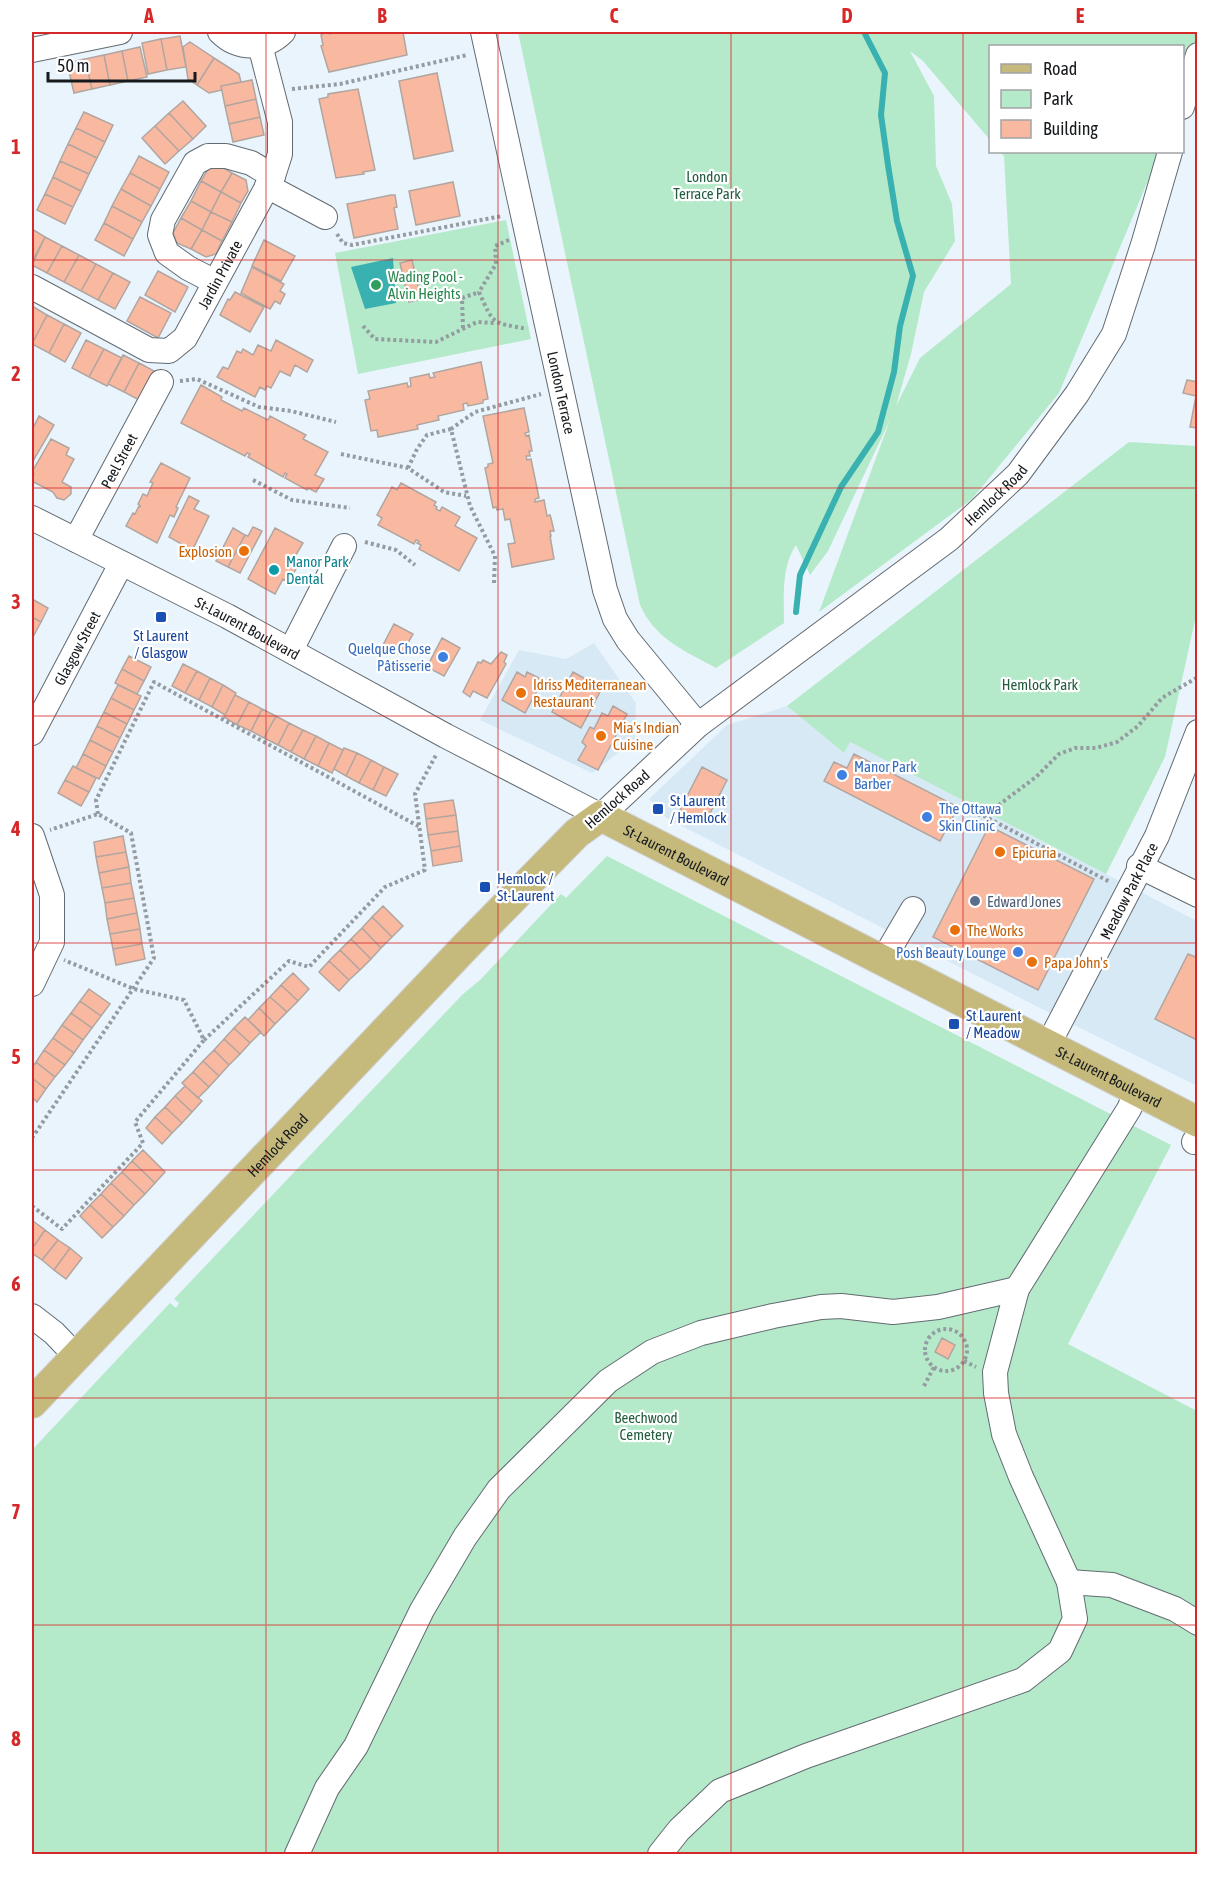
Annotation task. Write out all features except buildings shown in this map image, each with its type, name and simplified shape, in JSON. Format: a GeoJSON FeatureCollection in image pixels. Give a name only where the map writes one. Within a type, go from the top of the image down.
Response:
{"type":"FeatureCollection","features":[{"type":"Feature","properties":{"kind":"main road","name":"St-Laurent Boulevard"},"geometry":{"type":"LineString","coordinates":[[601,816],[1137,1091],[1196,1134]]}},
{"type":"Feature","properties":{"kind":"main road","name":"Hemlock Road"},"geometry":{"type":"LineString","coordinates":[[32,1403],[465,947],[577,833],[601,816]]}},
{"type":"Feature","properties":{"kind":"street"},"geometry":{"type":"LineString","coordinates":[[32,50],[120,32]]}},
{"type":"Feature","properties":{"kind":"street"},"geometry":{"type":"LineString","coordinates":[[220,32],[237,43],[260,45],[283,32]]}},
{"type":"Feature","properties":{"kind":"street","name":"London Terrace"},"geometry":{"type":"LineString","coordinates":[[485,41],[605,590],[615,619],[628,640],[698,725]]}},
{"type":"Feature","properties":{"kind":"street","name":"Jardin Private"},"geometry":{"type":"LineString","coordinates":[[32,287],[149,350],[169,351],[184,339],[270,181],[280,154],[280,122],[260,45]]}},
{"type":"Feature","properties":{"kind":"street"},"geometry":{"type":"LineString","coordinates":[[1184,100],[1197,55]]}},
{"type":"Feature","properties":{"kind":"street","name":"Hemlock Road"},"geometry":{"type":"LineString","coordinates":[[601,816],[698,725],[949,539],[1018,474],[1077,394],[1114,334],[1170,153]]}},
{"type":"Feature","properties":{"kind":"street"},"geometry":{"type":"LineString","coordinates":[[215,282],[188,268],[167,253],[160,235],[163,220],[195,163],[208,156],[226,156],[251,163],[270,181],[325,217]]}},
{"type":"Feature","properties":{"kind":"street","name":"Peel Street"},"geometry":{"type":"LineString","coordinates":[[76,540],[161,382]]}},
{"type":"Feature","properties":{"kind":"street","name":"St-Laurent Boulevard"},"geometry":{"type":"LineString","coordinates":[[32,518],[291,650],[446,736],[601,816]]}},
{"type":"Feature","properties":{"kind":"street"},"geometry":{"type":"LineString","coordinates":[[291,650],[350,543]]}},
{"type":"Feature","properties":{"kind":"street","name":"Glasgow Street"},"geometry":{"type":"LineString","coordinates":[[32,733],[121,564]]}},
{"type":"Feature","properties":{"kind":"street","name":"Meadow Park Place"},"geometry":{"type":"LineString","coordinates":[[1048,1045],[1156,836],[1197,732]]}},
{"type":"Feature","properties":{"kind":"street"},"geometry":{"type":"LineString","coordinates":[[32,836],[52,896],[52,942],[32,984]]}},
{"type":"Feature","properties":{"kind":"street"},"geometry":{"type":"LineString","coordinates":[[1139,866],[1197,895]]}},
{"type":"Feature","properties":{"kind":"street"},"geometry":{"type":"LineString","coordinates":[[883,960],[913,909]]}},
{"type":"Feature","properties":{"kind":"street"},"geometry":{"type":"LineString","coordinates":[[660,1854],[679,1830],[720,1791],[806,1756],[1023,1680],[1060,1652],[1075,1619],[1069,1582],[1004,1434],[996,1393],[995,1372],[1017,1289],[1129,1108],[1137,1091]]}},
{"type":"Feature","properties":{"kind":"street"},"geometry":{"type":"LineString","coordinates":[[297,1854],[327,1788],[356,1746],[422,1610],[465,1537],[499,1489],[608,1381],[652,1352],[701,1333],[773,1316],[821,1306],[893,1312],[938,1307],[1017,1289]]}},
{"type":"Feature","properties":{"kind":"street"},"geometry":{"type":"LineString","coordinates":[[32,1316],[54,1333],[76,1356]]}},
{"type":"Feature","properties":{"kind":"street"},"geometry":{"type":"LineString","coordinates":[[1069,1582],[1112,1585],[1175,1609],[1197,1623]]}},
{"type":"Feature","properties":{"kind":"path"},"geometry":{"type":"LineString","coordinates":[[273,92],[340,84],[437,61],[485,41]]}},
{"type":"Feature","properties":{"kind":"path"},"geometry":{"type":"LineString","coordinates":[[325,217],[343,243],[352,245],[525,222]]}},
{"type":"Feature","properties":{"kind":"path"},"geometry":{"type":"LineString","coordinates":[[463,328],[462,298],[479,292],[496,264],[495,246],[525,222]]}},
{"type":"Feature","properties":{"kind":"path"},"geometry":{"type":"LineString","coordinates":[[479,292],[489,315],[496,322]]}},
{"type":"Feature","properties":{"kind":"path"},"geometry":{"type":"LineString","coordinates":[[363,326],[375,339],[436,342],[477,322],[496,322],[535,330],[549,328]]}},
{"type":"Feature","properties":{"kind":"path"},"geometry":{"type":"LineString","coordinates":[[161,382],[197,379],[259,407],[291,411],[336,422]]}},
{"type":"Feature","properties":{"kind":"path"},"geometry":{"type":"LineString","coordinates":[[408,468],[427,435],[452,429],[475,412],[562,389]]}},
{"type":"Feature","properties":{"kind":"path"},"geometry":{"type":"LineString","coordinates":[[452,429],[466,496],[495,556],[494,583]]}},
{"type":"Feature","properties":{"kind":"path"},"geometry":{"type":"LineString","coordinates":[[341,454],[408,468],[444,492],[466,496]]}},
{"type":"Feature","properties":{"kind":"path"},"geometry":{"type":"LineString","coordinates":[[253,480],[292,500],[350,508]]}},
{"type":"Feature","properties":{"kind":"path"},"geometry":{"type":"LineString","coordinates":[[350,543],[396,550],[415,565]]}},
{"type":"Feature","properties":{"kind":"path"},"geometry":{"type":"LineString","coordinates":[[984,816],[1036,777],[1059,754],[1074,748],[1096,748],[1117,742],[1138,726],[1162,698],[1197,677]]}},
{"type":"Feature","properties":{"kind":"path"},"geometry":{"type":"LineString","coordinates":[[98,814],[96,800],[153,682],[420,827]]}},
{"type":"Feature","properties":{"kind":"path"},"geometry":{"type":"LineString","coordinates":[[32,1206],[62,1229],[143,1143],[135,1122],[204,1040],[289,961],[309,967],[385,887],[425,870],[415,794],[446,736]]}},
{"type":"Feature","properties":{"kind":"path"},"geometry":{"type":"LineString","coordinates":[[966,811],[984,816],[1057,856],[1127,890]]}},
{"type":"Feature","properties":{"kind":"path"},"geometry":{"type":"LineString","coordinates":[[32,836],[98,814],[131,832],[154,958],[32,1138]]}},
{"type":"Feature","properties":{"kind":"path"},"geometry":{"type":"LineString","coordinates":[[47,953],[134,988],[184,1000],[204,1040]]}},
{"type":"Feature","properties":{"kind":"path"},"geometry":{"type":"LineString","coordinates":[[940,1329],[954,1330],[960,1334],[967,1347],[963,1361],[952,1370],[945,1371],[934,1367],[927,1359],[925,1352],[928,1338],[940,1329]]}},
{"type":"Feature","properties":{"kind":"path"},"geometry":{"type":"LineString","coordinates":[[924,1386],[934,1367]]}},
{"type":"Feature","properties":{"kind":"shaded area"},"geometry":{"type":"Polygon","coordinates":[[[594,643],[636,703],[635,740],[592,773],[480,720],[519,650],[566,659],[594,643]]]}},
{"type":"Feature","properties":{"kind":"shaded area"},"geometry":{"type":"Polygon","coordinates":[[[787,706],[844,753],[850,742],[1197,921],[1197,1086],[666,818],[649,799],[727,725],[787,706]]]}},
{"type":"Feature","properties":{"kind":"green space","name":"London Terrace Park"},"geometry":{"type":"Polygon","coordinates":[[[518,32],[1197,32],[1197,78],[1184,105],[1184,45],[989,45],[989,139],[923,61],[910,51],[934,96],[936,166],[952,204],[955,241],[924,292],[911,354],[896,406],[920,358],[1011,284],[1004,156],[1001,153],[1160,153],[1059,393],[972,499],[819,612],[890,420],[828,551],[810,575],[796,545],[791,554],[784,582],[784,623],[716,668],[682,650],[662,635],[646,617],[640,605],[518,32]]]}},
{"type":"Feature","properties":{"kind":"green space"},"geometry":{"type":"Polygon","coordinates":[[[506,220],[531,339],[358,374],[335,253],[506,220]]]}},
{"type":"Feature","properties":{"kind":"green space","name":"Hemlock Park"},"geometry":{"type":"Polygon","coordinates":[[[1129,442],[1197,446],[1197,611],[1165,757],[1106,874],[850,742],[844,753],[787,706],[1129,442]]]}},
{"type":"Feature","properties":{"kind":"green space","name":"Beechwood Cemetery"},"geometry":{"type":"Polygon","coordinates":[[[607,856],[1171,1145],[1068,1344],[1197,1411],[1197,1854],[32,1854],[32,1450],[170,1303],[176,1308],[179,1303],[174,1299],[462,995],[481,979],[561,894],[566,898],[607,856]]]}},
{"type":"Feature","properties":{"kind":"water","name":"Wading Pool - Alvin Heights"},"geometry":{"type":"Polygon","coordinates":[[[393,258],[396,303],[365,309],[351,267],[393,258]]]}},
{"type":"Feature","properties":{"kind":"waterway"},"geometry":{"type":"LineString","coordinates":[[796,612],[800,575],[841,487],[878,432],[894,372],[900,326],[913,276],[897,221],[881,115],[885,73],[864,32]]}},
{"type":"Feature","properties":{"kind":"place","name":"Wading Pool - Alvin Heights"},"geometry":{"type":"Point","coordinates":[376,285]}},
{"type":"Feature","properties":{"kind":"place","name":"Explosion"},"geometry":{"type":"Point","coordinates":[244,551]}},
{"type":"Feature","properties":{"kind":"place","name":"Manor Park Dental"},"geometry":{"type":"Point","coordinates":[274,570]}},
{"type":"Feature","properties":{"kind":"place","name":"St Laurent / Glasgow"},"geometry":{"type":"Point","coordinates":[161,617]}},
{"type":"Feature","properties":{"kind":"place","name":"Quelque Chose Pâtisserie"},"geometry":{"type":"Point","coordinates":[443,657]}},
{"type":"Feature","properties":{"kind":"place","name":"Idriss Mediterranean Restaurant"},"geometry":{"type":"Point","coordinates":[521,693]}},
{"type":"Feature","properties":{"kind":"place","name":"Mia's Indian Cuisine"},"geometry":{"type":"Point","coordinates":[601,736]}},
{"type":"Feature","properties":{"kind":"place","name":"Manor Park Barber"},"geometry":{"type":"Point","coordinates":[842,775]}},
{"type":"Feature","properties":{"kind":"place","name":"St Laurent / Hemlock"},"geometry":{"type":"Point","coordinates":[658,809]}},
{"type":"Feature","properties":{"kind":"place","name":"The Ottawa Skin Clinic"},"geometry":{"type":"Point","coordinates":[927,817]}},
{"type":"Feature","properties":{"kind":"place","name":"Epicuria"},"geometry":{"type":"Point","coordinates":[1000,852]}},
{"type":"Feature","properties":{"kind":"place","name":"Hemlock / St-Laurent"},"geometry":{"type":"Point","coordinates":[485,887]}},
{"type":"Feature","properties":{"kind":"place","name":"Edward Jones"},"geometry":{"type":"Point","coordinates":[975,901]}},
{"type":"Feature","properties":{"kind":"place","name":"The Works"},"geometry":{"type":"Point","coordinates":[955,930]}},
{"type":"Feature","properties":{"kind":"place","name":"Posh Beauty Lounge"},"geometry":{"type":"Point","coordinates":[1018,952]}},
{"type":"Feature","properties":{"kind":"place","name":"Papa John's"},"geometry":{"type":"Point","coordinates":[1032,962]}},
{"type":"Feature","properties":{"kind":"place","name":"St Laurent / Meadow"},"geometry":{"type":"Point","coordinates":[954,1024]}}]}
